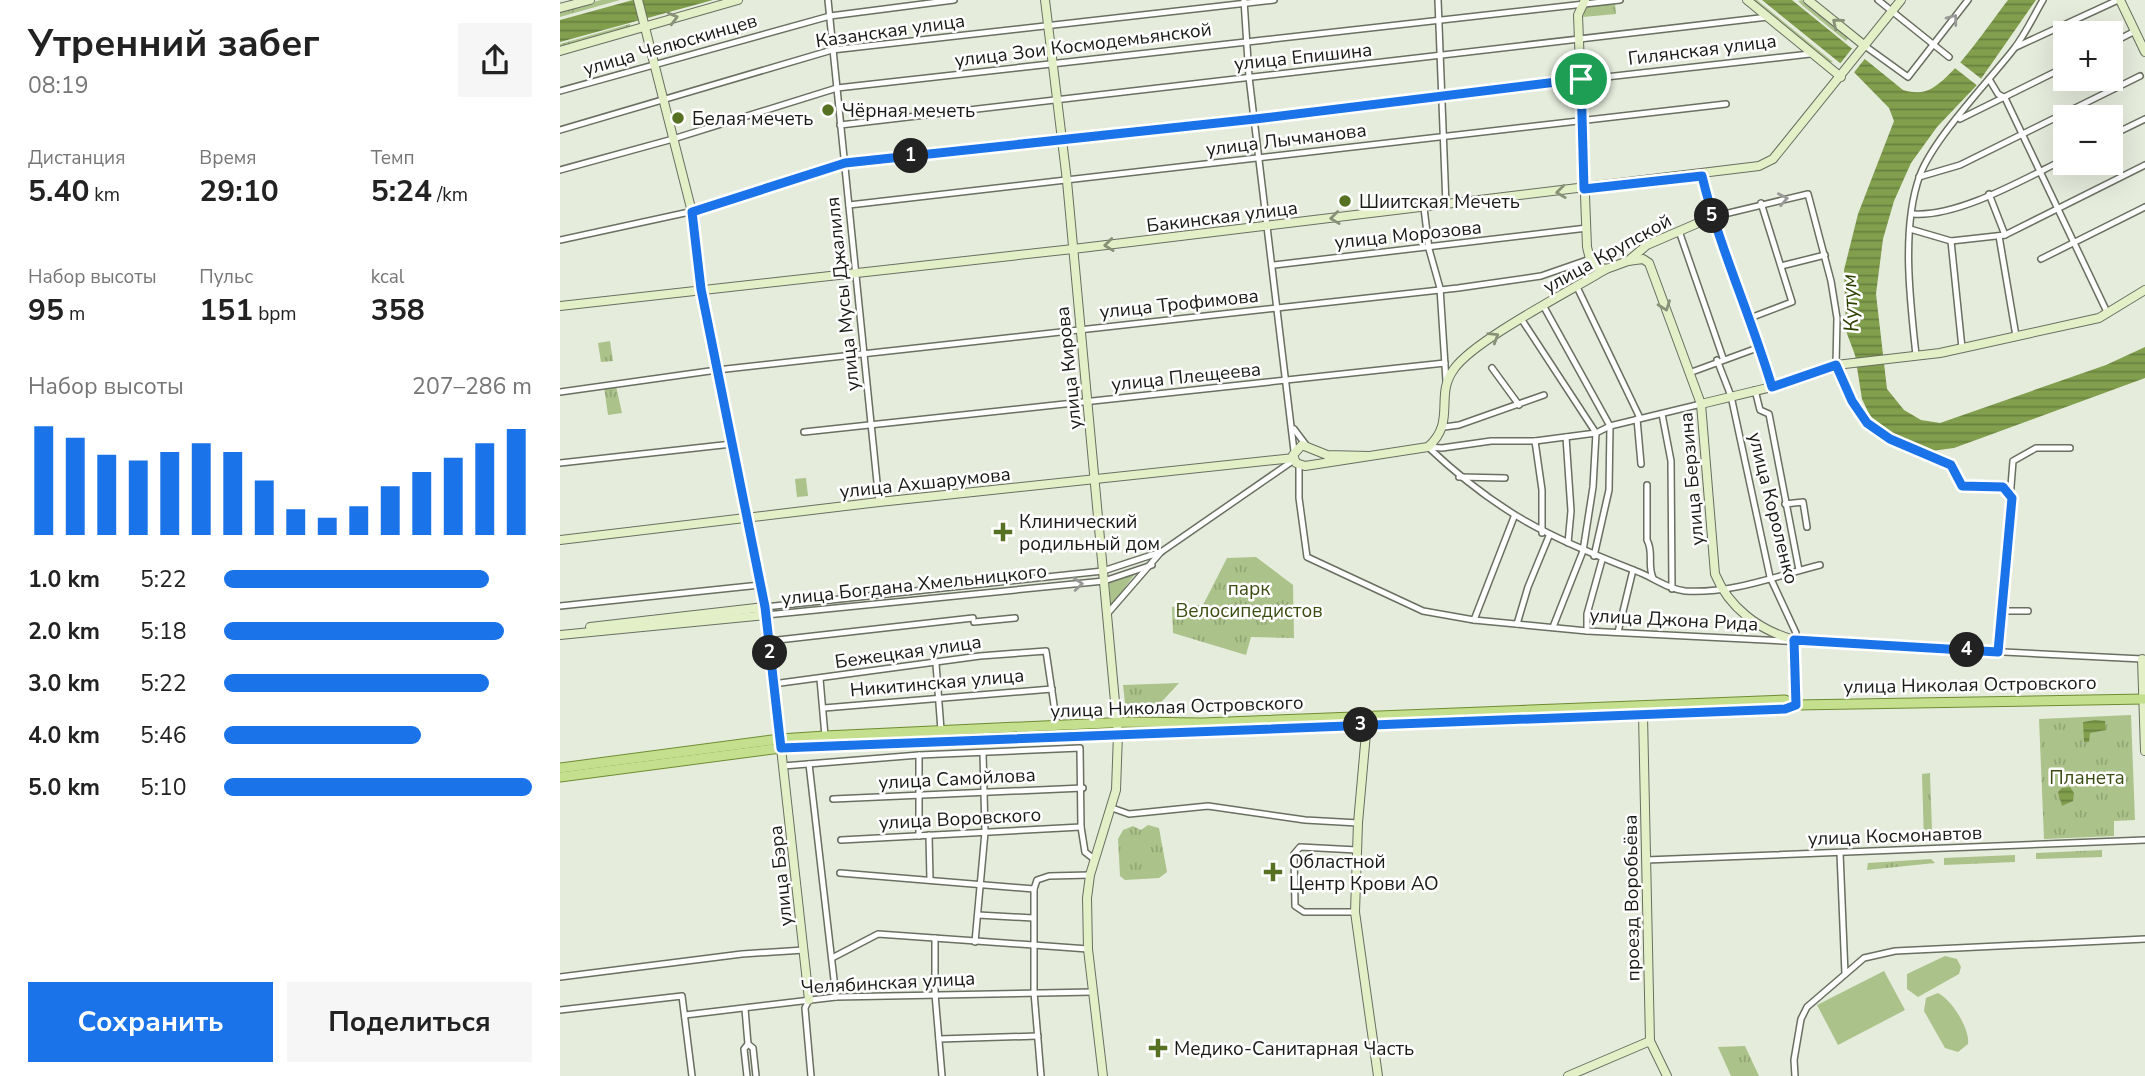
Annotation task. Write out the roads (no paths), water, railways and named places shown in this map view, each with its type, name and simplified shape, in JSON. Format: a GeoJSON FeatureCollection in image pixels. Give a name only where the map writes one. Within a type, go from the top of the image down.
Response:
{"type":"FeatureCollection","features":[{"type":"Feature","properties":{"kind":"main road"},"geometry":{"type":"LineString","coordinates":[[560,8],[590,0]]}},
{"type":"Feature","properties":{"kind":"main road","name":"улица Бэра"},"geometry":{"type":"LineString","coordinates":[[638,0],[692,212],[701,289],[765,611],[809,1000]]}},
{"type":"Feature","properties":{"kind":"main road"},"geometry":{"type":"LineString","coordinates":[[560,51],[644,24],[738,0]]}},
{"type":"Feature","properties":{"kind":"main road","name":"улица Кирова"},"geometry":{"type":"LineString","coordinates":[[1045,0],[1067,181],[1078,329],[1118,729],[1119,769],[1112,808],[1090,875],[1088,949],[1104,1076]]}},
{"type":"Feature","properties":{"kind":"main road"},"geometry":{"type":"LineString","coordinates":[[1747,0],[1843,75]]}},
{"type":"Feature","properties":{"kind":"main road"},"geometry":{"type":"LineString","coordinates":[[1808,0],[1863,48]]}},
{"type":"Feature","properties":{"kind":"main road","name":"Бакинская улица"},"geometry":{"type":"LineString","coordinates":[[560,306],[1702,176],[1759,166],[1773,159],[1901,0]]}},
{"type":"Feature","properties":{"kind":"main road"},"geometry":{"type":"LineString","coordinates":[[2119,0],[2145,52]]}},
{"type":"Feature","properties":{"kind":"main road"},"geometry":{"type":"LineString","coordinates":[[1582,1],[1579,40],[1587,228],[1590,259],[1597,267],[1606,269]]}},
{"type":"Feature","properties":{"kind":"main road"},"geometry":{"type":"LineString","coordinates":[[1702,176],[1712,217],[1750,318],[1772,387]]}},
{"type":"Feature","properties":{"kind":"main road","name":"улица Крупской"},"geometry":{"type":"LineString","coordinates":[[1446,384],[1454,368],[1522,320],[1606,269],[1628,261],[1647,245],[1712,217]]}},
{"type":"Feature","properties":{"kind":"main road","name":"улица Берзина"},"geometry":{"type":"LineString","coordinates":[[1628,261],[1643,259],[1649,262],[1701,404],[1715,574],[1722,591]]}},
{"type":"Feature","properties":{"kind":"main road"},"geometry":{"type":"LineString","coordinates":[[1701,404],[1772,387],[1836,365],[1962,348],[2099,318],[2145,290]]}},
{"type":"Feature","properties":{"kind":"main road"},"geometry":{"type":"LineString","coordinates":[[1308,446],[1314,454],[1311,464],[1428,447],[1444,427],[1446,384]]}},
{"type":"Feature","properties":{"kind":"main road"},"geometry":{"type":"LineString","coordinates":[[1308,446],[1327,455],[1368,456]]}},
{"type":"Feature","properties":{"kind":"main road"},"geometry":{"type":"LineString","coordinates":[[1296,460],[1308,446]]}},
{"type":"Feature","properties":{"kind":"main road","name":"улица Ахшарумова"},"geometry":{"type":"LineString","coordinates":[[560,540],[879,502],[1272,461],[1296,460],[1311,464]]}},
{"type":"Feature","properties":{"kind":"main road"},"geometry":{"type":"LineString","coordinates":[[1722,591],[1755,623],[1772,634],[1794,640]]}},
{"type":"Feature","properties":{"kind":"main road","name":"улица Богдана Хмельницкого"},"geometry":{"type":"LineString","coordinates":[[560,635],[765,611]]}},
{"type":"Feature","properties":{"kind":"main road","name":"улица Богдана Хмельницкого"},"geometry":{"type":"LineString","coordinates":[[560,629],[598,629]]}},
{"type":"Feature","properties":{"kind":"main road","name":"улица Короленко"},"geometry":{"type":"LineString","coordinates":[[1794,640],[1796,705]]}},
{"type":"Feature","properties":{"kind":"main road"},"geometry":{"type":"LineString","coordinates":[[2143,660],[2145,751]]}},
{"type":"Feature","properties":{"kind":"main road","name":"улица Николая Островского"},"geometry":{"type":"LineString","coordinates":[[560,777],[825,736],[1057,728],[1202,728],[1642,711],[1785,700],[1796,705],[2144,699]]}},
{"type":"Feature","properties":{"kind":"main road","name":"проезд Воробьёва"},"geometry":{"type":"LineString","coordinates":[[1642,711],[1650,1041],[1667,1076]]}},
{"type":"Feature","properties":{"kind":"main road"},"geometry":{"type":"LineString","coordinates":[[1367,720],[1354,912],[1378,1076]]}},
{"type":"Feature","properties":{"kind":"main road","name":"улица Николая Островского"},"geometry":{"type":"LineString","coordinates":[[560,768],[780,743],[1118,729]]}},
{"type":"Feature","properties":{"kind":"main road"},"geometry":{"type":"LineString","coordinates":[[1568,1076],[1650,1041]]}},
{"type":"Feature","properties":{"kind":"street","name":"улица Мусы Джалиля"},"geometry":{"type":"LineString","coordinates":[[828,0],[879,502]]}},
{"type":"Feature","properties":{"kind":"street","name":"улица Челюскинцев"},"geometry":{"type":"LineString","coordinates":[[560,91],[830,16],[954,0]]}},
{"type":"Feature","properties":{"kind":"street","name":"Казанская улица"},"geometry":{"type":"LineString","coordinates":[[560,130],[832,50],[1244,1],[1274,0]]}},
{"type":"Feature","properties":{"kind":"street"},"geometry":{"type":"LineString","coordinates":[[1438,0],[1446,205]]}},
{"type":"Feature","properties":{"kind":"street","name":"улица Зои Космодемьянской"},"geometry":{"type":"LineString","coordinates":[[560,170],[673,139],[837,88],[1439,20],[1582,1],[1620,0]]}},
{"type":"Feature","properties":{"kind":"street"},"geometry":{"type":"LineString","coordinates":[[1878,0],[1949,57]]}},
{"type":"Feature","properties":{"kind":"street"},"geometry":{"type":"LineString","coordinates":[[1863,48],[1908,77],[1968,0]]}},
{"type":"Feature","properties":{"kind":"street"},"geometry":{"type":"LineString","coordinates":[[1916,355],[1908,268],[1910,229],[1919,177],[1957,120],[2015,48],[2043,0]]}},
{"type":"Feature","properties":{"kind":"street"},"geometry":{"type":"LineString","coordinates":[[2015,48],[2119,0]]}},
{"type":"Feature","properties":{"kind":"street"},"geometry":{"type":"LineString","coordinates":[[1108,613],[1161,552],[1296,460],[1249,77],[1244,1]]}},
{"type":"Feature","properties":{"kind":"street","name":"улица Епишина"},"geometry":{"type":"LineString","coordinates":[[840,125],[1768,17]]}},
{"type":"Feature","properties":{"kind":"street"},"geometry":{"type":"LineString","coordinates":[[2123,37],[2135,31]]}},
{"type":"Feature","properties":{"kind":"street","name":"Гилянская улица"},"geometry":{"type":"LineString","coordinates":[[560,240],[692,212],[845,163],[1255,119],[1813,54]]}},
{"type":"Feature","properties":{"kind":"street"},"geometry":{"type":"LineString","coordinates":[[1957,120],[2053,73]]}},
{"type":"Feature","properties":{"kind":"street"},"geometry":{"type":"LineString","coordinates":[[1919,177],[1960,165],[2140,76]]}},
{"type":"Feature","properties":{"kind":"street"},"geometry":{"type":"LineString","coordinates":[[1989,79],[1998,94],[2005,98],[2023,133],[2107,313]]}},
{"type":"Feature","properties":{"kind":"street","name":"улица Лычманова"},"geometry":{"type":"LineString","coordinates":[[849,205],[1726,104]]}},
{"type":"Feature","properties":{"kind":"street"},"geometry":{"type":"LineString","coordinates":[[2123,130],[2145,119]]}},
{"type":"Feature","properties":{"kind":"street"},"geometry":{"type":"LineString","coordinates":[[1913,214],[1928,215],[1989,194],[2053,164]]}},
{"type":"Feature","properties":{"kind":"street"},"geometry":{"type":"LineString","coordinates":[[1910,229],[1951,241],[2002,236],[2145,165]]}},
{"type":"Feature","properties":{"kind":"street","name":"улица Крупской"},"geometry":{"type":"LineString","coordinates":[[1712,217],[1808,194],[1825,255]]}},
{"type":"Feature","properties":{"kind":"street"},"geometry":{"type":"LineString","coordinates":[[1989,194],[2002,236],[2016,336]]}},
{"type":"Feature","properties":{"kind":"street"},"geometry":{"type":"LineString","coordinates":[[1750,318],[1793,302],[1761,204]]}},
{"type":"Feature","properties":{"kind":"street"},"geometry":{"type":"LineString","coordinates":[[2041,259],[2145,207]]}},
{"type":"Feature","properties":{"kind":"street"},"geometry":{"type":"LineString","coordinates":[[1424,208],[1429,249],[1440,288],[1446,384]]}},
{"type":"Feature","properties":{"kind":"street","name":"улица Морозова"},"geometry":{"type":"LineString","coordinates":[[1273,265],[1429,249],[1587,228]]}},
{"type":"Feature","properties":{"kind":"street","name":"улица Короленко"},"geometry":{"type":"LineString","coordinates":[[1679,231],[1731,396],[1770,577],[1796,633],[1794,640]]}},
{"type":"Feature","properties":{"kind":"street"},"geometry":{"type":"LineString","coordinates":[[1951,241],[1962,348]]}},
{"type":"Feature","properties":{"kind":"street"},"geometry":{"type":"LineString","coordinates":[[1781,266],[1825,255],[1837,318],[1836,365],[1852,401],[1867,423],[1890,439],[1951,465],[1962,486],[2003,487],[2012,498]]}},
{"type":"Feature","properties":{"kind":"street","name":"улица Трофимова"},"geometry":{"type":"LineString","coordinates":[[560,392],[716,370],[1078,329],[1134,326],[1541,275],[1590,259]]}},
{"type":"Feature","properties":{"kind":"street"},"geometry":{"type":"LineString","coordinates":[[1577,287],[1639,419],[1641,464]]}},
{"type":"Feature","properties":{"kind":"street"},"geometry":{"type":"LineString","coordinates":[[1544,307],[1610,426],[1609,490],[1594,556]]}},
{"type":"Feature","properties":{"kind":"street"},"geometry":{"type":"LineString","coordinates":[[1522,320],[1596,433],[1593,487],[1583,551],[1553,627]]}},
{"type":"Feature","properties":{"kind":"street"},"geometry":{"type":"LineString","coordinates":[[1689,373],[1720,359],[1760,347]]}},
{"type":"Feature","properties":{"kind":"street","name":"улица Плещеева"},"geometry":{"type":"LineString","coordinates":[[804,432],[1445,363]]}},
{"type":"Feature","properties":{"kind":"street"},"geometry":{"type":"LineString","coordinates":[[1492,368],[1518,405]]}},
{"type":"Feature","properties":{"kind":"street"},"geometry":{"type":"LineString","coordinates":[[1755,390],[1760,410],[1769,414],[1799,570]]}},
{"type":"Feature","properties":{"kind":"street"},"geometry":{"type":"LineString","coordinates":[[1444,427],[1459,425],[1544,395]]}},
{"type":"Feature","properties":{"kind":"street"},"geometry":{"type":"LineString","coordinates":[[1428,447],[1442,449],[1491,441],[1535,441],[1596,433],[1610,426],[1701,404]]}},
{"type":"Feature","properties":{"kind":"street"},"geometry":{"type":"LineString","coordinates":[[1662,414],[1671,461],[1672,589]]}},
{"type":"Feature","properties":{"kind":"street"},"geometry":{"type":"LineString","coordinates":[[1292,426],[1308,446]]}},
{"type":"Feature","properties":{"kind":"street"},"geometry":{"type":"LineString","coordinates":[[1566,437],[1572,512],[1568,543]]}},
{"type":"Feature","properties":{"kind":"street"},"geometry":{"type":"LineString","coordinates":[[1535,441],[1542,490],[1542,533]]}},
{"type":"Feature","properties":{"kind":"street"},"geometry":{"type":"LineString","coordinates":[[560,463],[732,444]]}},
{"type":"Feature","properties":{"kind":"street"},"geometry":{"type":"LineString","coordinates":[[1428,447],[1459,477],[1514,517],[1542,533],[1602,560],[1653,578],[1672,589],[1722,591],[1820,565]]}},
{"type":"Feature","properties":{"kind":"street"},"geometry":{"type":"LineString","coordinates":[[1998,652],[2013,461],[2036,447],[2070,448]]}},
{"type":"Feature","properties":{"kind":"street","name":"улица Джона Рида"},"geometry":{"type":"LineString","coordinates":[[1296,460],[1307,557],[1423,611],[1475,620],[1587,631],[2143,660]]}},
{"type":"Feature","properties":{"kind":"street"},"geometry":{"type":"LineString","coordinates":[[1272,461],[1275,475]]}},
{"type":"Feature","properties":{"kind":"street"},"geometry":{"type":"LineString","coordinates":[[1459,477],[1504,478]]}},
{"type":"Feature","properties":{"kind":"street"},"geometry":{"type":"LineString","coordinates":[[1647,485],[1647,540],[1652,548],[1649,569],[1653,578]]}},
{"type":"Feature","properties":{"kind":"street"},"geometry":{"type":"LineString","coordinates":[[1785,504],[1803,502],[1807,527]]}},
{"type":"Feature","properties":{"kind":"street"},"geometry":{"type":"LineString","coordinates":[[1475,620],[1514,517]]}},
{"type":"Feature","properties":{"kind":"street"},"geometry":{"type":"LineString","coordinates":[[1517,624],[1549,536]]}},
{"type":"Feature","properties":{"kind":"street","name":"улица Богдана Хмельницкого"},"geometry":{"type":"LineString","coordinates":[[765,611],[1103,571],[1161,552]]}},
{"type":"Feature","properties":{"kind":"street"},"geometry":{"type":"LineString","coordinates":[[1587,631],[1587,614],[1602,560]]}},
{"type":"Feature","properties":{"kind":"street","name":"улица Богдана Хмельницкого"},"geometry":{"type":"LineString","coordinates":[[765,611],[1104,582],[1152,565]]}},
{"type":"Feature","properties":{"kind":"street"},"geometry":{"type":"LineString","coordinates":[[1618,632],[1633,570]]}},
{"type":"Feature","properties":{"kind":"street"},"geometry":{"type":"LineString","coordinates":[[560,606],[760,585]]}},
{"type":"Feature","properties":{"kind":"street"},"geometry":{"type":"LineString","coordinates":[[2001,611],[2028,611]]}},
{"type":"Feature","properties":{"kind":"street"},"geometry":{"type":"LineString","coordinates":[[769,641],[1015,618]]}},
{"type":"Feature","properties":{"kind":"street","name":"Бежецкая улица"},"geometry":{"type":"LineString","coordinates":[[773,684],[1046,651],[1052,688]]}},
{"type":"Feature","properties":{"kind":"street"},"geometry":{"type":"LineString","coordinates":[[936,664],[941,697],[941,732]]}},
{"type":"Feature","properties":{"kind":"street"},"geometry":{"type":"LineString","coordinates":[[820,679],[825,736]]}},
{"type":"Feature","properties":{"kind":"street"},"geometry":{"type":"LineString","coordinates":[[1052,688],[1057,728]]}},
{"type":"Feature","properties":{"kind":"street","name":"Никитинская улица"},"geometry":{"type":"LineString","coordinates":[[824,708],[1052,688]]}},
{"type":"Feature","properties":{"kind":"street"},"geometry":{"type":"LineString","coordinates":[[783,766],[919,755],[1080,748],[1083,788],[1081,827],[1085,852],[1094,859]]}},
{"type":"Feature","properties":{"kind":"street"},"geometry":{"type":"LineString","coordinates":[[975,942],[985,832],[983,753]]}},
{"type":"Feature","properties":{"kind":"street"},"geometry":{"type":"LineString","coordinates":[[919,755],[919,836]]}},
{"type":"Feature","properties":{"kind":"street"},"geometry":{"type":"LineString","coordinates":[[808,764],[836,997]]}},
{"type":"Feature","properties":{"kind":"street","name":"улица Самойлова"},"geometry":{"type":"LineString","coordinates":[[833,799],[1083,788]]}},
{"type":"Feature","properties":{"kind":"street"},"geometry":{"type":"LineString","coordinates":[[1112,808],[1129,814],[1208,806],[1304,820],[1358,823]]}},
{"type":"Feature","properties":{"kind":"street","name":"улица Воровского"},"geometry":{"type":"LineString","coordinates":[[841,840],[1081,827]]}},
{"type":"Feature","properties":{"kind":"street"},"geometry":{"type":"LineString","coordinates":[[929,835],[930,880]]}},
{"type":"Feature","properties":{"kind":"street","name":"улица Космонавтов"},"geometry":{"type":"LineString","coordinates":[[1646,860],[2145,840]]}},
{"type":"Feature","properties":{"kind":"street"},"geometry":{"type":"LineString","coordinates":[[1354,912],[1304,912],[1294,906],[1294,854],[1300,847],[1357,850]]}},
{"type":"Feature","properties":{"kind":"street"},"geometry":{"type":"LineString","coordinates":[[1840,853],[1845,974]]}},
{"type":"Feature","properties":{"kind":"street"},"geometry":{"type":"LineString","coordinates":[[840,873],[1034,889]]}},
{"type":"Feature","properties":{"kind":"street"},"geometry":{"type":"LineString","coordinates":[[1041,1076],[1034,992],[1034,889],[1037,880],[1049,876],[1090,875]]}},
{"type":"Feature","properties":{"kind":"street"},"geometry":{"type":"LineString","coordinates":[[978,915],[1033,918]]}},
{"type":"Feature","properties":{"kind":"street"},"geometry":{"type":"LineString","coordinates":[[832,958],[878,934],[1088,949]]}},
{"type":"Feature","properties":{"kind":"street"},"geometry":{"type":"LineString","coordinates":[[935,938],[935,994],[942,1076]]}},
{"type":"Feature","properties":{"kind":"street"},"geometry":{"type":"LineString","coordinates":[[1795,1076],[1795,1053],[1807,1007],[1864,958],[1895,951],[2145,939]]}},
{"type":"Feature","properties":{"kind":"street"},"geometry":{"type":"LineString","coordinates":[[560,977],[742,954],[804,950]]}},
{"type":"Feature","properties":{"kind":"street","name":"Челябинская улица"},"geometry":{"type":"LineString","coordinates":[[685,1015],[836,997],[1093,992]]}},
{"type":"Feature","properties":{"kind":"street"},"geometry":{"type":"LineString","coordinates":[[560,1010],[682,996],[692,1076]]}},
{"type":"Feature","properties":{"kind":"street"},"geometry":{"type":"LineString","coordinates":[[809,1000],[805,1007],[811,1076]]}},
{"type":"Feature","properties":{"kind":"street"},"geometry":{"type":"LineString","coordinates":[[745,1009],[748,1044],[744,1049],[747,1076]]}},
{"type":"Feature","properties":{"kind":"street"},"geometry":{"type":"LineString","coordinates":[[939,1039],[1038,1036]]}},
{"type":"Feature","properties":{"kind":"street"},"geometry":{"type":"LineString","coordinates":[[748,1044],[753,1048],[756,1076]]}},
{"type":"Feature","properties":{"kind":"water"},"geometry":{"type":"Polygon","coordinates":[[[633,0],[713,0],[560,42],[560,20],[633,0]]]}},
{"type":"Feature","properties":{"kind":"water","name":"Кутум"},"geometry":{"type":"Polygon","coordinates":[[[1762,0],[1792,0],[1903,90],[1919,92],[1934,87],[1953,70],[2008,0],[2036,0],[1976,86],[1937,127],[1911,163],[1894,201],[1883,239],[1876,294],[1887,389],[1904,410],[1921,420],[1940,423],[2106,365],[2145,347],[2145,378],[1954,448],[1931,451],[1909,445],[1870,416],[1862,399],[1855,355],[1846,331],[1844,270],[1858,214],[1894,121],[1889,108],[1845,63],[1840,63],[1762,0]]]}},
{"type":"Feature","properties":{"kind":"water"},"geometry":{"type":"Polygon","coordinates":[[[2105,721],[2106,730],[2090,733],[2089,742],[2084,742],[2083,722],[2105,721]]]}},
{"type":"Feature","properties":{"kind":"water"},"geometry":{"type":"Polygon","coordinates":[[[2070,787],[2074,793],[2073,801],[2062,806],[2058,792],[2062,788],[2070,787]]]}},
{"type":"Feature","properties":{"kind":"place","name":"Чёрная мечеть"},"geometry":{"type":"Point","coordinates":[828,110]}},
{"type":"Feature","properties":{"kind":"place","name":"Белая мечеть"},"geometry":{"type":"Point","coordinates":[678,118]}},
{"type":"Feature","properties":{"kind":"place","name":"Шиитская Мечеть"},"geometry":{"type":"Point","coordinates":[1345,201]}},
{"type":"Feature","properties":{"kind":"place","name":"Клинический родильный дом"},"geometry":{"type":"Point","coordinates":[1003,532]}},
{"type":"Feature","properties":{"kind":"place","name":"Областной Центр Крови АО"},"geometry":{"type":"Point","coordinates":[1273,872]}},
{"type":"Feature","properties":{"kind":"place","name":"Медико-Санитарная Часть"},"geometry":{"type":"Point","coordinates":[1158,1048]}},
{"type":"Feature","properties":{"kind":"park label","name":"парк Велосипедистов"},"geometry":{"type":"Point","coordinates":[1249,599]}},
{"type":"Feature","properties":{"kind":"park label","name":"Планета"},"geometry":{"type":"Point","coordinates":[2087,777]}}]}
